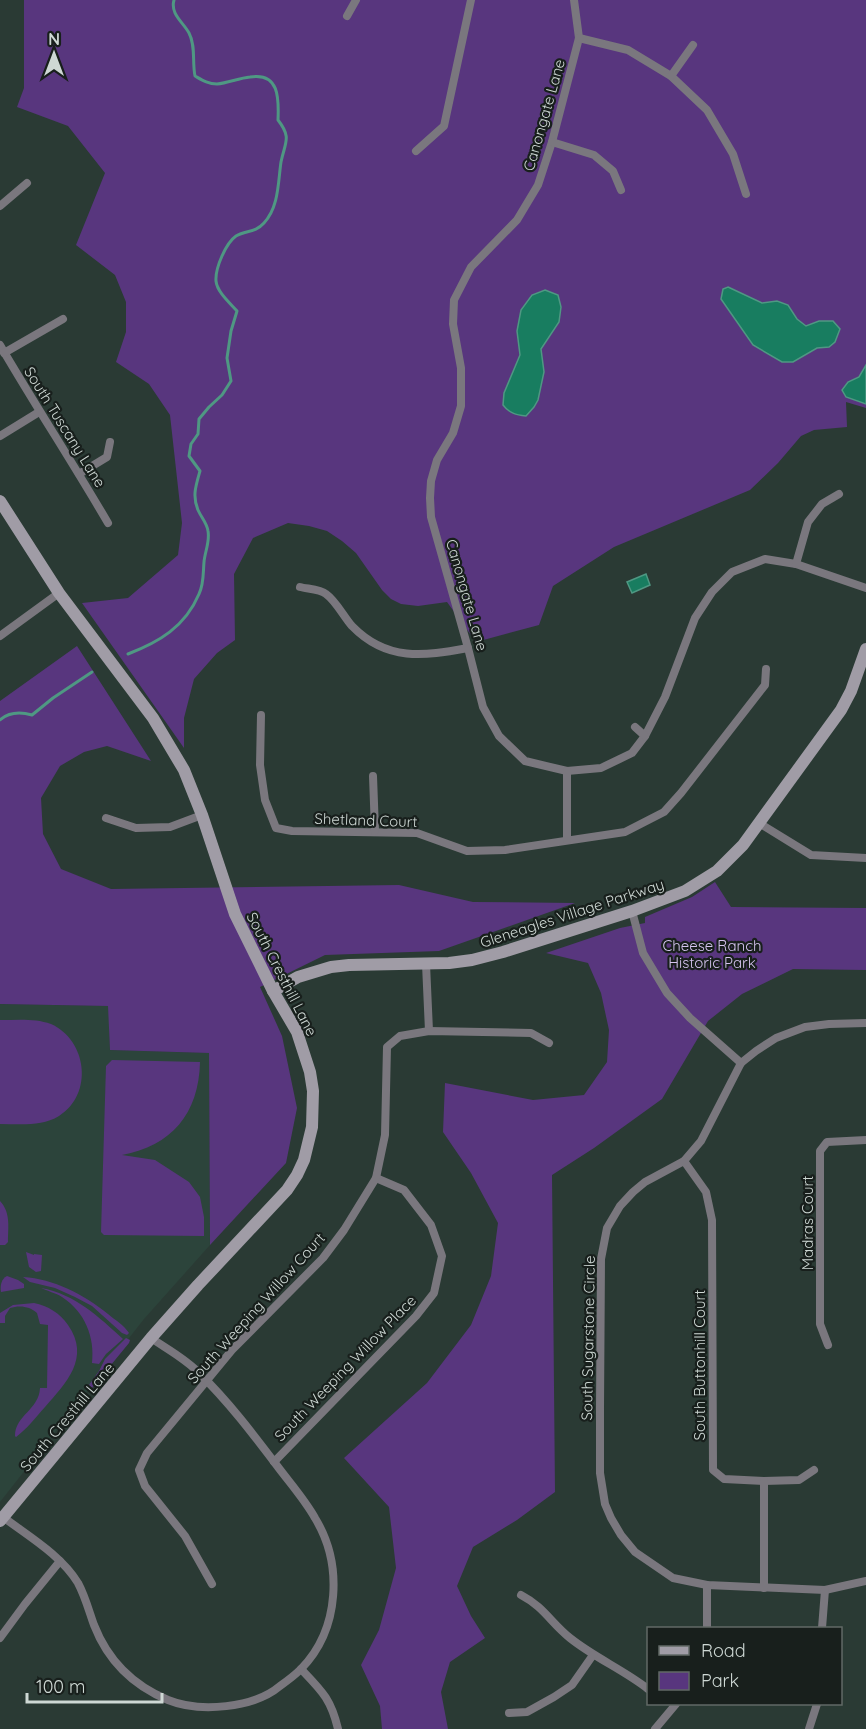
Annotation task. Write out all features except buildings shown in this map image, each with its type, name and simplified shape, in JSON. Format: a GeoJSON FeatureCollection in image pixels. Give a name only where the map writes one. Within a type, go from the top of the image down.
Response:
{"type":"FeatureCollection","features":[{"type":"Feature","properties":{"kind":"street"},"geometry":{"type":"LineString","coordinates":[[347,16],[356,0]]}},
{"type":"Feature","properties":{"kind":"street"},"geometry":{"type":"LineString","coordinates":[[416,152],[444,126],[471,0]]}},
{"type":"Feature","properties":{"kind":"street","name":"Canongate Lane"},"geometry":{"type":"LineString","coordinates":[[574,0],[579,38],[552,142],[538,185],[517,220],[471,267],[454,300],[453,324],[461,368],[461,406],[453,433],[437,460],[431,482],[431,517],[483,706],[499,736],[525,761],[567,771],[601,768],[632,753],[645,736],[665,697],[695,618],[712,592],[732,572],[765,559],[796,564],[866,588]]}},
{"type":"Feature","properties":{"kind":"street"},"geometry":{"type":"LineString","coordinates":[[579,38],[628,50],[671,76],[707,110],[733,154],[746,194]]}},
{"type":"Feature","properties":{"kind":"street"},"geometry":{"type":"LineString","coordinates":[[671,76],[693,45]]}},
{"type":"Feature","properties":{"kind":"street"},"geometry":{"type":"LineString","coordinates":[[552,142],[594,155],[613,171],[621,190]]}},
{"type":"Feature","properties":{"kind":"street"},"geometry":{"type":"LineString","coordinates":[[0,206],[27,183]]}},
{"type":"Feature","properties":{"kind":"street"},"geometry":{"type":"LineString","coordinates":[[2,349],[63,319]]}},
{"type":"Feature","properties":{"kind":"street","name":"South Tuscany Lane"},"geometry":{"type":"LineString","coordinates":[[2,349],[108,523]]}},
{"type":"Feature","properties":{"kind":"street"},"geometry":{"type":"LineString","coordinates":[[0,436],[39,412]]}},
{"type":"Feature","properties":{"kind":"street"},"geometry":{"type":"LineString","coordinates":[[79,474],[106,457],[110,442]]}},
{"type":"Feature","properties":{"kind":"street"},"geometry":{"type":"LineString","coordinates":[[796,564],[808,522],[822,504],[839,494]]}},
{"type":"Feature","properties":{"kind":"street","name":"South Cresthill Lane"},"geometry":{"type":"LineString","coordinates":[[0,501],[59,593],[165,736],[184,770],[202,815],[235,914],[273,991],[297,1032],[310,1072],[313,1091],[309,1144],[304,1161],[287,1190],[151,1338],[1,1519]]}},
{"type":"Feature","properties":{"kind":"street"},"geometry":{"type":"LineString","coordinates":[[300,587],[326,593],[353,627],[372,642],[394,652],[421,656],[468,648]]}},
{"type":"Feature","properties":{"kind":"street"},"geometry":{"type":"LineString","coordinates":[[0,636],[59,593]]}},
{"type":"Feature","properties":{"kind":"street","name":"Gleneagles Village Parkway"},"geometry":{"type":"LineString","coordinates":[[273,991],[298,977],[331,967],[426,964],[472,960],[493,955],[632,911],[685,891],[710,876],[730,859],[759,824],[841,710],[851,691],[866,649]]}},
{"type":"Feature","properties":{"kind":"street","name":"Shetland Court"},"geometry":{"type":"LineString","coordinates":[[261,716],[260,765],[265,800],[276,828],[292,831],[417,833],[467,851],[505,850],[625,832],[664,812],[765,685],[766,669]]}},
{"type":"Feature","properties":{"kind":"street"},"geometry":{"type":"LineString","coordinates":[[635,727],[645,736]]}},
{"type":"Feature","properties":{"kind":"street"},"geometry":{"type":"LineString","coordinates":[[567,771],[567,840]]}},
{"type":"Feature","properties":{"kind":"street"},"geometry":{"type":"LineString","coordinates":[[373,776],[375,831]]}},
{"type":"Feature","properties":{"kind":"street"},"geometry":{"type":"LineString","coordinates":[[106,818],[136,828],[170,827],[202,815]]}},
{"type":"Feature","properties":{"kind":"street"},"geometry":{"type":"LineString","coordinates":[[759,824],[811,855],[866,858]]}},
{"type":"Feature","properties":{"kind":"street"},"geometry":{"type":"LineString","coordinates":[[632,911],[643,953],[667,993],[690,1018],[741,1064]]}},
{"type":"Feature","properties":{"kind":"street"},"geometry":{"type":"LineString","coordinates":[[426,964],[429,1031]]}},
{"type":"Feature","properties":{"kind":"street","name":"South Sugarstone Circle"},"geometry":{"type":"LineString","coordinates":[[866,1023],[829,1024],[793,1030],[756,1051],[741,1064],[700,1141],[684,1161],[645,1182],[633,1192],[613,1216],[605,1236],[601,1259],[600,1473],[605,1504],[621,1535],[635,1552],[673,1578],[707,1585],[825,1590],[866,1581]]}},
{"type":"Feature","properties":{"kind":"street","name":"South Weeping Willow Court"},"geometry":{"type":"LineString","coordinates":[[212,1584],[185,1536],[145,1486],[139,1470],[147,1453],[232,1350],[323,1257],[344,1230],[376,1178],[386,1135],[387,1047],[400,1036],[429,1031],[531,1033],[549,1043]]}},
{"type":"Feature","properties":{"kind":"street","name":"Madras Court"},"geometry":{"type":"LineString","coordinates":[[828,1345],[820,1324],[820,1151],[827,1142],[866,1140]]}},
{"type":"Feature","properties":{"kind":"street","name":"South Buttonhill Court"},"geometry":{"type":"LineString","coordinates":[[684,1161],[706,1192],[712,1220],[713,1470],[724,1479],[764,1481],[799,1480],[814,1470]]}},
{"type":"Feature","properties":{"kind":"street","name":"South Weeping Willow Place"},"geometry":{"type":"LineString","coordinates":[[274,1462],[416,1316],[434,1293],[442,1256],[431,1225],[404,1190],[376,1178]]}},
{"type":"Feature","properties":{"kind":"street"},"geometry":{"type":"LineString","coordinates":[[1,1519],[60,1561],[77,1582],[102,1643],[118,1666],[137,1684],[170,1701],[204,1708],[240,1705],[276,1690],[301,1669],[320,1643],[332,1611],[334,1568],[328,1543],[315,1517],[241,1421],[198,1372],[151,1338]]}},
{"type":"Feature","properties":{"kind":"street"},"geometry":{"type":"LineString","coordinates":[[764,1481],[764,1588]]}},
{"type":"Feature","properties":{"kind":"street"},"geometry":{"type":"LineString","coordinates":[[0,1638],[60,1561]]}},
{"type":"Feature","properties":{"kind":"street"},"geometry":{"type":"LineString","coordinates":[[707,1585],[707,1627]]}},
{"type":"Feature","properties":{"kind":"street"},"geometry":{"type":"LineString","coordinates":[[822,1627],[825,1590]]}},
{"type":"Feature","properties":{"kind":"street"},"geometry":{"type":"LineString","coordinates":[[521,1595],[536,1603],[568,1637],[647,1688]]}},
{"type":"Feature","properties":{"kind":"street"},"geometry":{"type":"LineString","coordinates":[[509,1713],[527,1712],[554,1697],[572,1684],[593,1655]]}},
{"type":"Feature","properties":{"kind":"street"},"geometry":{"type":"LineString","coordinates":[[301,1669],[321,1690],[333,1710],[338,1729]]}},
{"type":"Feature","properties":{"kind":"street"},"geometry":{"type":"LineString","coordinates":[[655,1729],[671,1705]]}},
{"type":"Feature","properties":{"kind":"street"},"geometry":{"type":"LineString","coordinates":[[809,1729],[817,1705]]}},
{"type":"Feature","properties":{"kind":"shaded area"},"geometry":{"type":"Polygon","coordinates":[[[728,287],[762,303],[777,301],[788,305],[797,319],[806,326],[819,321],[833,321],[840,329],[835,342],[829,347],[817,348],[793,362],[782,362],[753,345],[721,299],[723,289],[728,287]]]}},
{"type":"Feature","properties":{"kind":"shaded area"},"geometry":{"type":"Polygon","coordinates":[[[545,290],[558,295],[561,307],[559,322],[541,349],[544,372],[538,400],[526,416],[519,415],[510,412],[503,405],[504,393],[520,355],[517,331],[521,310],[532,295],[545,290]]]}},
{"type":"Feature","properties":{"kind":"shaded area"},"geometry":{"type":"Polygon","coordinates":[[[866,365],[866,404],[846,397],[842,390],[848,382],[859,377],[866,365]]]}},
{"type":"Feature","properties":{"kind":"shaded area"},"geometry":{"type":"Polygon","coordinates":[[[646,574],[650,585],[632,593],[627,582],[646,574]]]}},
{"type":"Feature","properties":{"kind":"shaded area"},"geometry":{"type":"Polygon","coordinates":[[[0,1004],[109,1006],[110,1050],[209,1053],[210,1245],[144,1319],[0,1502],[0,1004]]]}},
{"type":"Feature","properties":{"kind":"green space"},"geometry":{"type":"Polygon","coordinates":[[[24,0],[866,0],[866,408],[846,402],[847,427],[814,430],[801,436],[778,463],[750,490],[614,547],[553,586],[539,625],[476,642],[447,602],[418,606],[401,604],[391,599],[356,553],[327,531],[288,523],[253,538],[234,574],[235,640],[217,653],[194,679],[184,718],[184,748],[82,603],[128,598],[178,555],[182,523],[170,415],[149,384],[116,362],[126,332],[126,302],[115,275],[76,245],[105,173],[68,126],[17,107],[24,88],[24,0]]]}},
{"type":"Feature","properties":{"kind":"green space"},"geometry":{"type":"Polygon","coordinates":[[[77,646],[151,761],[107,746],[84,752],[60,766],[41,798],[43,834],[61,869],[111,889],[399,885],[473,902],[575,903],[439,951],[325,955],[260,987],[282,1036],[297,1108],[286,1163],[210,1245],[209,1053],[110,1050],[108,1006],[0,1004],[0,701],[77,646]]]}},
{"type":"Feature","properties":{"kind":"green space","name":"Cheese Ranch Historic Park"},"geometry":{"type":"Polygon","coordinates":[[[715,882],[731,907],[866,908],[866,970],[793,969],[742,994],[708,1021],[662,1099],[552,1175],[555,1492],[517,1520],[473,1547],[457,1586],[471,1616],[485,1638],[450,1662],[441,1692],[448,1729],[382,1729],[380,1706],[361,1665],[379,1630],[396,1568],[389,1507],[344,1458],[427,1383],[471,1325],[491,1276],[498,1223],[471,1173],[443,1132],[445,1083],[533,1100],[584,1095],[607,1062],[609,1030],[601,993],[588,963],[546,953],[620,928],[645,923],[645,917],[692,897],[715,882]]]}},
{"type":"Feature","properties":{"kind":"green space"},"geometry":{"type":"Polygon","coordinates":[[[0,1020],[39,1021],[51,1024],[63,1032],[79,1054],[82,1068],[78,1095],[70,1106],[52,1120],[38,1123],[0,1124],[0,1020]]]}},
{"type":"Feature","properties":{"kind":"green space"},"geometry":{"type":"Polygon","coordinates":[[[112,1060],[200,1062],[194,1097],[179,1125],[155,1144],[122,1155],[155,1160],[189,1182],[200,1197],[204,1217],[204,1236],[104,1235],[101,1232],[106,1066],[112,1060]]]}},
{"type":"Feature","properties":{"kind":"green space"},"geometry":{"type":"Polygon","coordinates":[[[0,1201],[6,1210],[8,1220],[8,1242],[5,1245],[0,1245],[0,1201]]]}},
{"type":"Feature","properties":{"kind":"green space"},"geometry":{"type":"Polygon","coordinates":[[[26,1252],[42,1255],[41,1271],[36,1272],[29,1267],[26,1252]]]}},
{"type":"Feature","properties":{"kind":"green space"},"geometry":{"type":"Polygon","coordinates":[[[7,1276],[24,1284],[24,1288],[1,1292],[1,1283],[7,1276]]]}},
{"type":"Feature","properties":{"kind":"green space"},"geometry":{"type":"Polygon","coordinates":[[[23,1277],[57,1284],[78,1294],[108,1314],[129,1333],[127,1335],[122,1333],[92,1306],[75,1297],[55,1288],[30,1282],[23,1277]]]}},
{"type":"Feature","properties":{"kind":"green space"},"geometry":{"type":"Polygon","coordinates":[[[41,1288],[76,1301],[123,1339],[106,1354],[99,1364],[92,1363],[90,1335],[77,1310],[62,1297],[41,1288]]]}},
{"type":"Feature","properties":{"kind":"green space"},"geometry":{"type":"Polygon","coordinates":[[[34,1303],[53,1311],[68,1325],[77,1348],[76,1359],[61,1389],[16,1437],[16,1429],[36,1402],[40,1388],[47,1388],[48,1325],[40,1324],[37,1313],[21,1306],[10,1308],[5,1316],[5,1323],[0,1323],[0,1313],[13,1305],[34,1303]]]}},
{"type":"Feature","properties":{"kind":"green space"},"geometry":{"type":"Polygon","coordinates":[[[126,1338],[130,1340],[129,1343],[92,1388],[89,1385],[105,1359],[126,1338]]]}},
{"type":"Feature","properties":{"kind":"waterway"},"geometry":{"type":"LineString","coordinates":[[128,654],[170,632],[186,616],[201,590],[208,535],[195,500],[200,471],[189,456],[191,444],[198,434],[199,419],[222,395],[231,381],[227,358],[237,311],[219,289],[216,281],[217,269],[232,239],[257,228],[264,223],[273,210],[286,140],[285,131],[278,120],[275,88],[267,79],[250,77],[217,84],[208,83],[195,76],[191,38],[175,14],[174,0]]}},
{"type":"Feature","properties":{"kind":"waterway"},"geometry":{"type":"LineString","coordinates":[[0,720],[15,713],[32,715],[92,672]]}}]}
